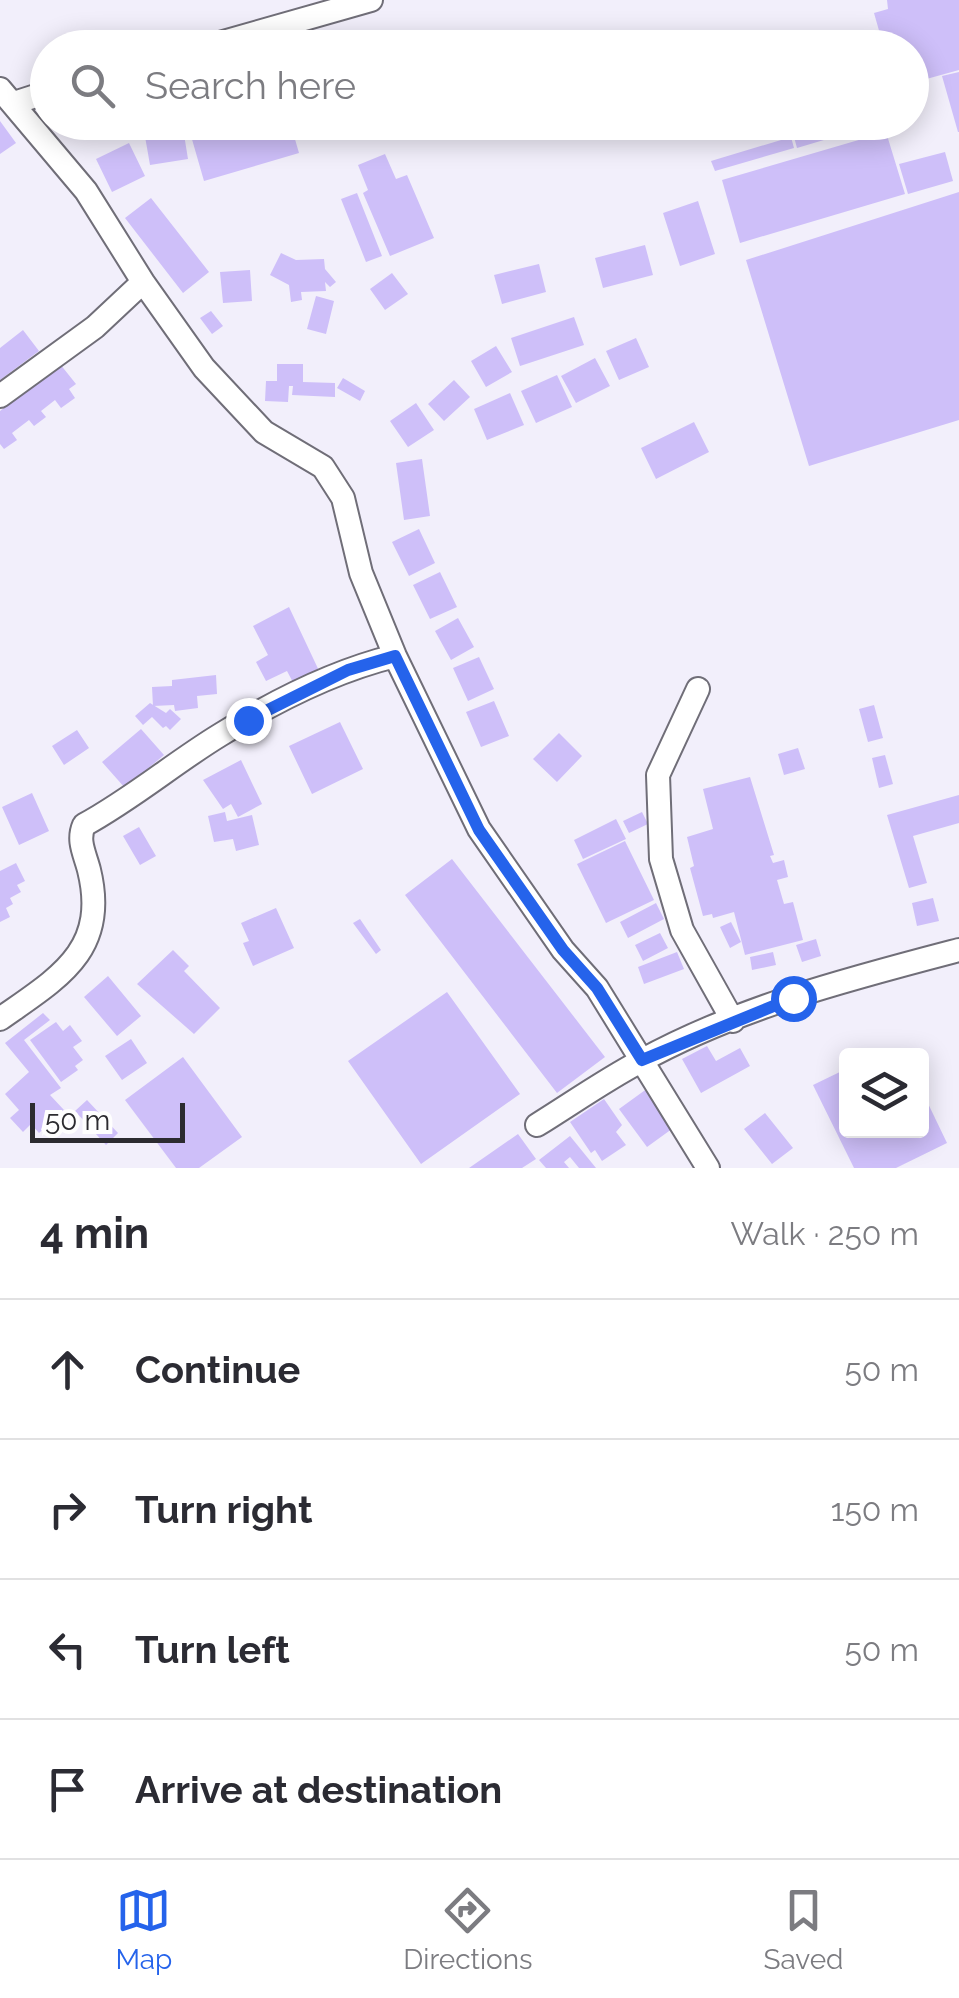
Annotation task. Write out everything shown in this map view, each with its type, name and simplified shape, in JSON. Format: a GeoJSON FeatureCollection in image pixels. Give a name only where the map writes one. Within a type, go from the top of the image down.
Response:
{"type":"FeatureCollection","features":[{"type":"Feature","properties":{"kind":"street"},"geometry":{"type":"LineString","coordinates":[[263,30],[359,2]]}},
{"type":"Feature","properties":{"kind":"street"},"geometry":{"type":"LineString","coordinates":[[7,96],[30,123]]}},
{"type":"Feature","properties":{"kind":"street"},"geometry":{"type":"LineString","coordinates":[[44,140],[86,190],[143,282],[204,368],[264,432],[323,467],[343,498],[361,573],[395,656],[479,830],[563,950],[597,988],[708,1168]]}},
{"type":"Feature","properties":{"kind":"street"},"geometry":{"type":"LineString","coordinates":[[0,396],[95,327],[143,282]]}},
{"type":"Feature","properties":{"kind":"street"},"geometry":{"type":"LineString","coordinates":[[0,1019],[58,977],[88,941],[95,906],[81,842],[84,824],[221,734],[276,704],[348,670],[395,656]]}},
{"type":"Feature","properties":{"kind":"street"},"geometry":{"type":"LineString","coordinates":[[698,689],[658,776],[661,860],[682,930],[733,1021]]}},
{"type":"Feature","properties":{"kind":"street"},"geometry":{"type":"LineString","coordinates":[[537,1125],[642,1060],[733,1021],[874,972],[959,950]]}},
{"type":"Feature","properties":{"kind":"building"},"geometry":{"type":"Polygon","coordinates":[[[887,0],[959,0],[959,70],[929,78],[929,30],[879,30],[874,13],[888,9],[887,0]]]}},
{"type":"Feature","properties":{"kind":"building"},"geometry":{"type":"Polygon","coordinates":[[[959,72],[959,132],[958,132],[942,76],[959,72]]]}},
{"type":"Feature","properties":{"kind":"building"},"geometry":{"type":"Polygon","coordinates":[[[0,121],[16,143],[0,154],[0,121]]]}},
{"type":"Feature","properties":{"kind":"building"},"geometry":{"type":"Polygon","coordinates":[[[146,140],[185,140],[188,159],[150,165],[146,140]]]}},
{"type":"Feature","properties":{"kind":"building"},"geometry":{"type":"Polygon","coordinates":[[[192,140],[295,140],[299,153],[204,181],[192,140]]]}},
{"type":"Feature","properties":{"kind":"building"},"geometry":{"type":"Polygon","coordinates":[[[781,140],[792,140],[794,148],[715,171],[711,161],[781,140]]]}},
{"type":"Feature","properties":{"kind":"building"},"geometry":{"type":"Polygon","coordinates":[[[795,140],[824,140],[797,148],[795,140]]]}},
{"type":"Feature","properties":{"kind":"building"},"geometry":{"type":"Polygon","coordinates":[[[859,140],[888,140],[905,194],[740,243],[722,180],[859,140]]]}},
{"type":"Feature","properties":{"kind":"building"},"geometry":{"type":"Polygon","coordinates":[[[129,143],[145,176],[112,192],[96,159],[129,143]]]}},
{"type":"Feature","properties":{"kind":"building"},"geometry":{"type":"Polygon","coordinates":[[[945,152],[953,181],[908,194],[899,164],[945,152]]]}},
{"type":"Feature","properties":{"kind":"building"},"geometry":{"type":"Polygon","coordinates":[[[385,154],[396,179],[407,175],[434,238],[390,256],[363,193],[368,190],[358,165],[385,154]]]}},
{"type":"Feature","properties":{"kind":"building"},"geometry":{"type":"Polygon","coordinates":[[[959,192],[959,420],[809,466],[746,260],[959,192]]]}},
{"type":"Feature","properties":{"kind":"building"},"geometry":{"type":"Polygon","coordinates":[[[357,193],[382,256],[366,262],[341,199],[357,193]]]}},
{"type":"Feature","properties":{"kind":"building"},"geometry":{"type":"Polygon","coordinates":[[[151,198],[209,272],[183,293],[125,218],[151,198]]]}},
{"type":"Feature","properties":{"kind":"building"},"geometry":{"type":"Polygon","coordinates":[[[698,201],[715,254],[680,266],[663,213],[698,201]]]}},
{"type":"Feature","properties":{"kind":"building"},"geometry":{"type":"Polygon","coordinates":[[[645,245],[653,275],[603,288],[595,258],[645,245]]]}},
{"type":"Feature","properties":{"kind":"building"},"geometry":{"type":"Polygon","coordinates":[[[281,253],[296,260],[324,259],[325,269],[336,282],[330,287],[325,282],[326,291],[301,292],[302,300],[291,302],[289,285],[270,275],[281,253]]]}},
{"type":"Feature","properties":{"kind":"building"},"geometry":{"type":"Polygon","coordinates":[[[539,264],[546,292],[502,304],[494,275],[539,264]]]}},
{"type":"Feature","properties":{"kind":"building"},"geometry":{"type":"Polygon","coordinates":[[[250,270],[252,301],[223,303],[220,272],[250,270]]]}},
{"type":"Feature","properties":{"kind":"building"},"geometry":{"type":"Polygon","coordinates":[[[392,273],[408,294],[385,310],[370,289],[392,273]]]}},
{"type":"Feature","properties":{"kind":"building"},"geometry":{"type":"Polygon","coordinates":[[[316,296],[334,301],[326,334],[307,329],[316,296]]]}},
{"type":"Feature","properties":{"kind":"building"},"geometry":{"type":"Polygon","coordinates":[[[211,311],[223,326],[212,334],[200,318],[211,311]]]}},
{"type":"Feature","properties":{"kind":"building"},"geometry":{"type":"Polygon","coordinates":[[[574,317],[584,345],[520,366],[511,338],[574,317]]]}},
{"type":"Feature","properties":{"kind":"building"},"geometry":{"type":"Polygon","coordinates":[[[23,330],[39,351],[0,380],[0,348],[23,330]]]}},
{"type":"Feature","properties":{"kind":"building"},"geometry":{"type":"Polygon","coordinates":[[[636,338],[649,367],[619,380],[606,351],[636,338]]]}},
{"type":"Feature","properties":{"kind":"building"},"geometry":{"type":"Polygon","coordinates":[[[496,346],[512,372],[486,387],[471,361],[496,346]]]}},
{"type":"Feature","properties":{"kind":"building"},"geometry":{"type":"Polygon","coordinates":[[[595,358],[610,386],[576,403],[561,376],[595,358]]]}},
{"type":"Feature","properties":{"kind":"building"},"geometry":{"type":"Polygon","coordinates":[[[60,364],[76,384],[69,389],[75,398],[61,408],[55,400],[41,411],[46,417],[34,426],[29,420],[12,433],[17,440],[4,449],[0,444],[0,411],[60,364]]]}},
{"type":"Feature","properties":{"kind":"building"},"geometry":{"type":"Polygon","coordinates":[[[277,364],[303,364],[303,382],[335,383],[335,397],[292,395],[293,386],[289,386],[288,402],[265,401],[266,381],[277,381],[277,364]]]}},
{"type":"Feature","properties":{"kind":"building"},"geometry":{"type":"Polygon","coordinates":[[[557,375],[572,407],[536,423],[521,391],[557,375]]]}},
{"type":"Feature","properties":{"kind":"building"},"geometry":{"type":"Polygon","coordinates":[[[343,378],[365,391],[360,401],[337,388],[343,378]]]}},
{"type":"Feature","properties":{"kind":"building"},"geometry":{"type":"Polygon","coordinates":[[[454,380],[470,397],[444,421],[428,404],[454,380]]]}},
{"type":"Feature","properties":{"kind":"building"},"geometry":{"type":"Polygon","coordinates":[[[510,393],[524,425],[487,440],[474,409],[510,393]]]}},
{"type":"Feature","properties":{"kind":"building"},"geometry":{"type":"Polygon","coordinates":[[[416,403],[434,430],[408,447],[390,421],[416,403]]]}},
{"type":"Feature","properties":{"kind":"building"},"geometry":{"type":"Polygon","coordinates":[[[694,422],[709,452],[656,479],[641,448],[694,422]]]}},
{"type":"Feature","properties":{"kind":"building"},"geometry":{"type":"Polygon","coordinates":[[[422,459],[430,516],[404,520],[396,463],[422,459]]]}},
{"type":"Feature","properties":{"kind":"building"},"geometry":{"type":"Polygon","coordinates":[[[419,529],[435,563],[409,576],[392,542],[419,529]]]}},
{"type":"Feature","properties":{"kind":"building"},"geometry":{"type":"Polygon","coordinates":[[[440,572],[457,607],[430,619],[413,585],[440,572]]]}},
{"type":"Feature","properties":{"kind":"building"},"geometry":{"type":"Polygon","coordinates":[[[289,607],[321,675],[296,688],[287,671],[266,681],[256,662],[268,655],[253,626],[289,607]]]}},
{"type":"Feature","properties":{"kind":"building"},"geometry":{"type":"Polygon","coordinates":[[[458,618],[474,647],[451,660],[435,631],[458,618]]]}},
{"type":"Feature","properties":{"kind":"building"},"geometry":{"type":"Polygon","coordinates":[[[479,657],[494,689],[468,701],[453,668],[479,657]]]}},
{"type":"Feature","properties":{"kind":"building"},"geometry":{"type":"Polygon","coordinates":[[[216,675],[217,694],[197,696],[198,708],[175,711],[174,705],[153,706],[152,687],[172,686],[172,680],[216,675]]]}},
{"type":"Feature","properties":{"kind":"building"},"geometry":{"type":"Polygon","coordinates":[[[494,701],[509,736],[481,747],[466,712],[494,701]]]}},
{"type":"Feature","properties":{"kind":"building"},"geometry":{"type":"Polygon","coordinates":[[[150,703],[166,713],[170,709],[181,719],[170,730],[152,717],[143,725],[135,716],[150,703]]]}},
{"type":"Feature","properties":{"kind":"building"},"geometry":{"type":"Polygon","coordinates":[[[874,705],[883,738],[868,742],[859,709],[874,705]]]}},
{"type":"Feature","properties":{"kind":"building"},"geometry":{"type":"Polygon","coordinates":[[[340,722],[363,769],[312,794],[289,746],[340,722]]]}},
{"type":"Feature","properties":{"kind":"building"},"geometry":{"type":"Polygon","coordinates":[[[141,729],[164,755],[125,788],[102,762],[141,729]]]}},
{"type":"Feature","properties":{"kind":"building"},"geometry":{"type":"Polygon","coordinates":[[[77,730],[89,748],[64,765],[52,746],[77,730]]]}},
{"type":"Feature","properties":{"kind":"building"},"geometry":{"type":"Polygon","coordinates":[[[559,733],[582,756],[557,782],[533,759],[559,733]]]}},
{"type":"Feature","properties":{"kind":"building"},"geometry":{"type":"Polygon","coordinates":[[[798,748],[805,769],[784,775],[778,754],[798,748]]]}},
{"type":"Feature","properties":{"kind":"building"},"geometry":{"type":"Polygon","coordinates":[[[885,755],[893,784],[879,788],[872,758],[885,755]]]}},
{"type":"Feature","properties":{"kind":"building"},"geometry":{"type":"Polygon","coordinates":[[[241,760],[262,804],[238,817],[231,804],[223,809],[203,780],[241,760]]]}},
{"type":"Feature","properties":{"kind":"building"},"geometry":{"type":"Polygon","coordinates":[[[750,777],[774,855],[770,856],[773,863],[784,860],[788,877],[777,880],[784,904],[793,902],[803,940],[745,955],[734,912],[713,918],[712,914],[703,916],[690,868],[694,866],[687,837],[713,829],[703,789],[750,777]]]}},
{"type":"Feature","properties":{"kind":"building"},"geometry":{"type":"Polygon","coordinates":[[[32,793],[49,831],[19,845],[2,807],[32,793]]]}},
{"type":"Feature","properties":{"kind":"building"},"geometry":{"type":"Polygon","coordinates":[[[959,795],[959,823],[913,836],[927,883],[909,888],[887,815],[959,795]]]}},
{"type":"Feature","properties":{"kind":"building"},"geometry":{"type":"Polygon","coordinates":[[[225,812],[227,821],[252,815],[259,845],[236,851],[233,839],[214,842],[208,816],[225,812]]]}},
{"type":"Feature","properties":{"kind":"building"},"geometry":{"type":"Polygon","coordinates":[[[642,812],[648,824],[629,833],[623,821],[642,812]]]}},
{"type":"Feature","properties":{"kind":"building"},"geometry":{"type":"Polygon","coordinates":[[[616,819],[626,839],[583,859],[574,840],[616,819]]]}},
{"type":"Feature","properties":{"kind":"building"},"geometry":{"type":"Polygon","coordinates":[[[139,827],[156,856],[140,865],[123,836],[139,827]]]}},
{"type":"Feature","properties":{"kind":"building"},"geometry":{"type":"Polygon","coordinates":[[[625,841],[654,900],[606,923],[577,864],[625,841]]]}},
{"type":"Feature","properties":{"kind":"building"},"geometry":{"type":"Polygon","coordinates":[[[452,859],[605,1057],[557,1093],[405,895],[452,859]]]}},
{"type":"Feature","properties":{"kind":"building"},"geometry":{"type":"Polygon","coordinates":[[[16,863],[25,881],[17,885],[21,892],[10,898],[13,904],[6,908],[10,917],[0,922],[0,871],[16,863]]]}},
{"type":"Feature","properties":{"kind":"building"},"geometry":{"type":"Polygon","coordinates":[[[933,898],[939,921],[917,926],[912,903],[933,898]]]}},
{"type":"Feature","properties":{"kind":"building"},"geometry":{"type":"Polygon","coordinates":[[[656,903],[664,919],[628,938],[620,922],[656,903]]]}},
{"type":"Feature","properties":{"kind":"building"},"geometry":{"type":"Polygon","coordinates":[[[276,908],[294,948],[253,966],[243,943],[249,941],[241,923],[276,908]]]}},
{"type":"Feature","properties":{"kind":"building"},"geometry":{"type":"Polygon","coordinates":[[[360,919],[381,950],[376,954],[353,923],[360,919]]]}},
{"type":"Feature","properties":{"kind":"building"},"geometry":{"type":"Polygon","coordinates":[[[731,922],[741,942],[730,948],[720,927],[731,922]]]}},
{"type":"Feature","properties":{"kind":"building"},"geometry":{"type":"Polygon","coordinates":[[[660,933],[668,948],[643,961],[635,945],[660,933]]]}},
{"type":"Feature","properties":{"kind":"building"},"geometry":{"type":"Polygon","coordinates":[[[816,939],[821,956],[802,962],[796,945],[816,939]]]}},
{"type":"Feature","properties":{"kind":"building"},"geometry":{"type":"Polygon","coordinates":[[[173,950],[189,966],[184,971],[220,1008],[194,1034],[137,984],[173,950]]]}},
{"type":"Feature","properties":{"kind":"building"},"geometry":{"type":"Polygon","coordinates":[[[677,952],[684,969],[644,984],[638,967],[677,952]]]}},
{"type":"Feature","properties":{"kind":"building"},"geometry":{"type":"Polygon","coordinates":[[[773,952],[776,965],[752,970],[750,957],[773,952]]]}},
{"type":"Feature","properties":{"kind":"building"},"geometry":{"type":"Polygon","coordinates":[[[108,976],[141,1016],[117,1036],[84,997],[108,976]]]}},
{"type":"Feature","properties":{"kind":"building"},"geometry":{"type":"Polygon","coordinates":[[[447,992],[520,1094],[421,1164],[348,1061],[447,992]]]}},
{"type":"Feature","properties":{"kind":"building"},"geometry":{"type":"Polygon","coordinates":[[[43,1013],[50,1020],[24,1040],[61,1088],[50,1095],[64,1110],[39,1133],[31,1124],[23,1132],[10,1118],[19,1110],[5,1094],[29,1072],[5,1043],[43,1013]]]}},
{"type":"Feature","properties":{"kind":"building"},"geometry":{"type":"Polygon","coordinates":[[[56,1022],[63,1031],[70,1025],[82,1041],[73,1047],[83,1060],[75,1066],[78,1070],[61,1082],[30,1040],[56,1022]]]}},
{"type":"Feature","properties":{"kind":"building"},"geometry":{"type":"Polygon","coordinates":[[[131,1039],[147,1063],[122,1080],[105,1056],[131,1039]]]}},
{"type":"Feature","properties":{"kind":"building"},"geometry":{"type":"Polygon","coordinates":[[[707,1046],[716,1061],[740,1048],[750,1066],[701,1093],[682,1059],[707,1046]]]}},
{"type":"Feature","properties":{"kind":"building"},"geometry":{"type":"Polygon","coordinates":[[[183,1057],[242,1137],[199,1168],[176,1168],[125,1100],[183,1057]]]}},
{"type":"Feature","properties":{"kind":"building"},"geometry":{"type":"Polygon","coordinates":[[[839,1072],[839,1138],[813,1085],[839,1072]]]}},
{"type":"Feature","properties":{"kind":"building"},"geometry":{"type":"Polygon","coordinates":[[[648,1088],[676,1126],[647,1147],[619,1109],[648,1088]]]}},
{"type":"Feature","properties":{"kind":"building"},"geometry":{"type":"Polygon","coordinates":[[[604,1099],[622,1125],[616,1132],[626,1145],[602,1161],[595,1150],[591,1153],[570,1122],[604,1099]]]}},
{"type":"Feature","properties":{"kind":"building"},"geometry":{"type":"Polygon","coordinates":[[[87,1100],[118,1133],[106,1145],[75,1111],[87,1100]]]}},
{"type":"Feature","properties":{"kind":"building"},"geometry":{"type":"Polygon","coordinates":[[[929,1106],[947,1143],[896,1168],[854,1168],[839,1138],[929,1138],[929,1106]]]}},
{"type":"Feature","properties":{"kind":"building"},"geometry":{"type":"Polygon","coordinates":[[[765,1113],[793,1148],[772,1164],[744,1129],[765,1113]]]}},
{"type":"Feature","properties":{"kind":"building"},"geometry":{"type":"Polygon","coordinates":[[[518,1134],[536,1159],[522,1168],[469,1168],[518,1134]]]}},
{"type":"Feature","properties":{"kind":"building"},"geometry":{"type":"Polygon","coordinates":[[[570,1136],[596,1168],[579,1168],[570,1157],[564,1162],[569,1168],[546,1168],[539,1160],[570,1136]]]}},
{"type":"Feature","properties":{"kind":"route"},"geometry":{"type":"LineString","coordinates":[[248,720],[348,670],[395,656],[479,830],[563,950],[597,988],[642,1060],[793,998]]}}]}
